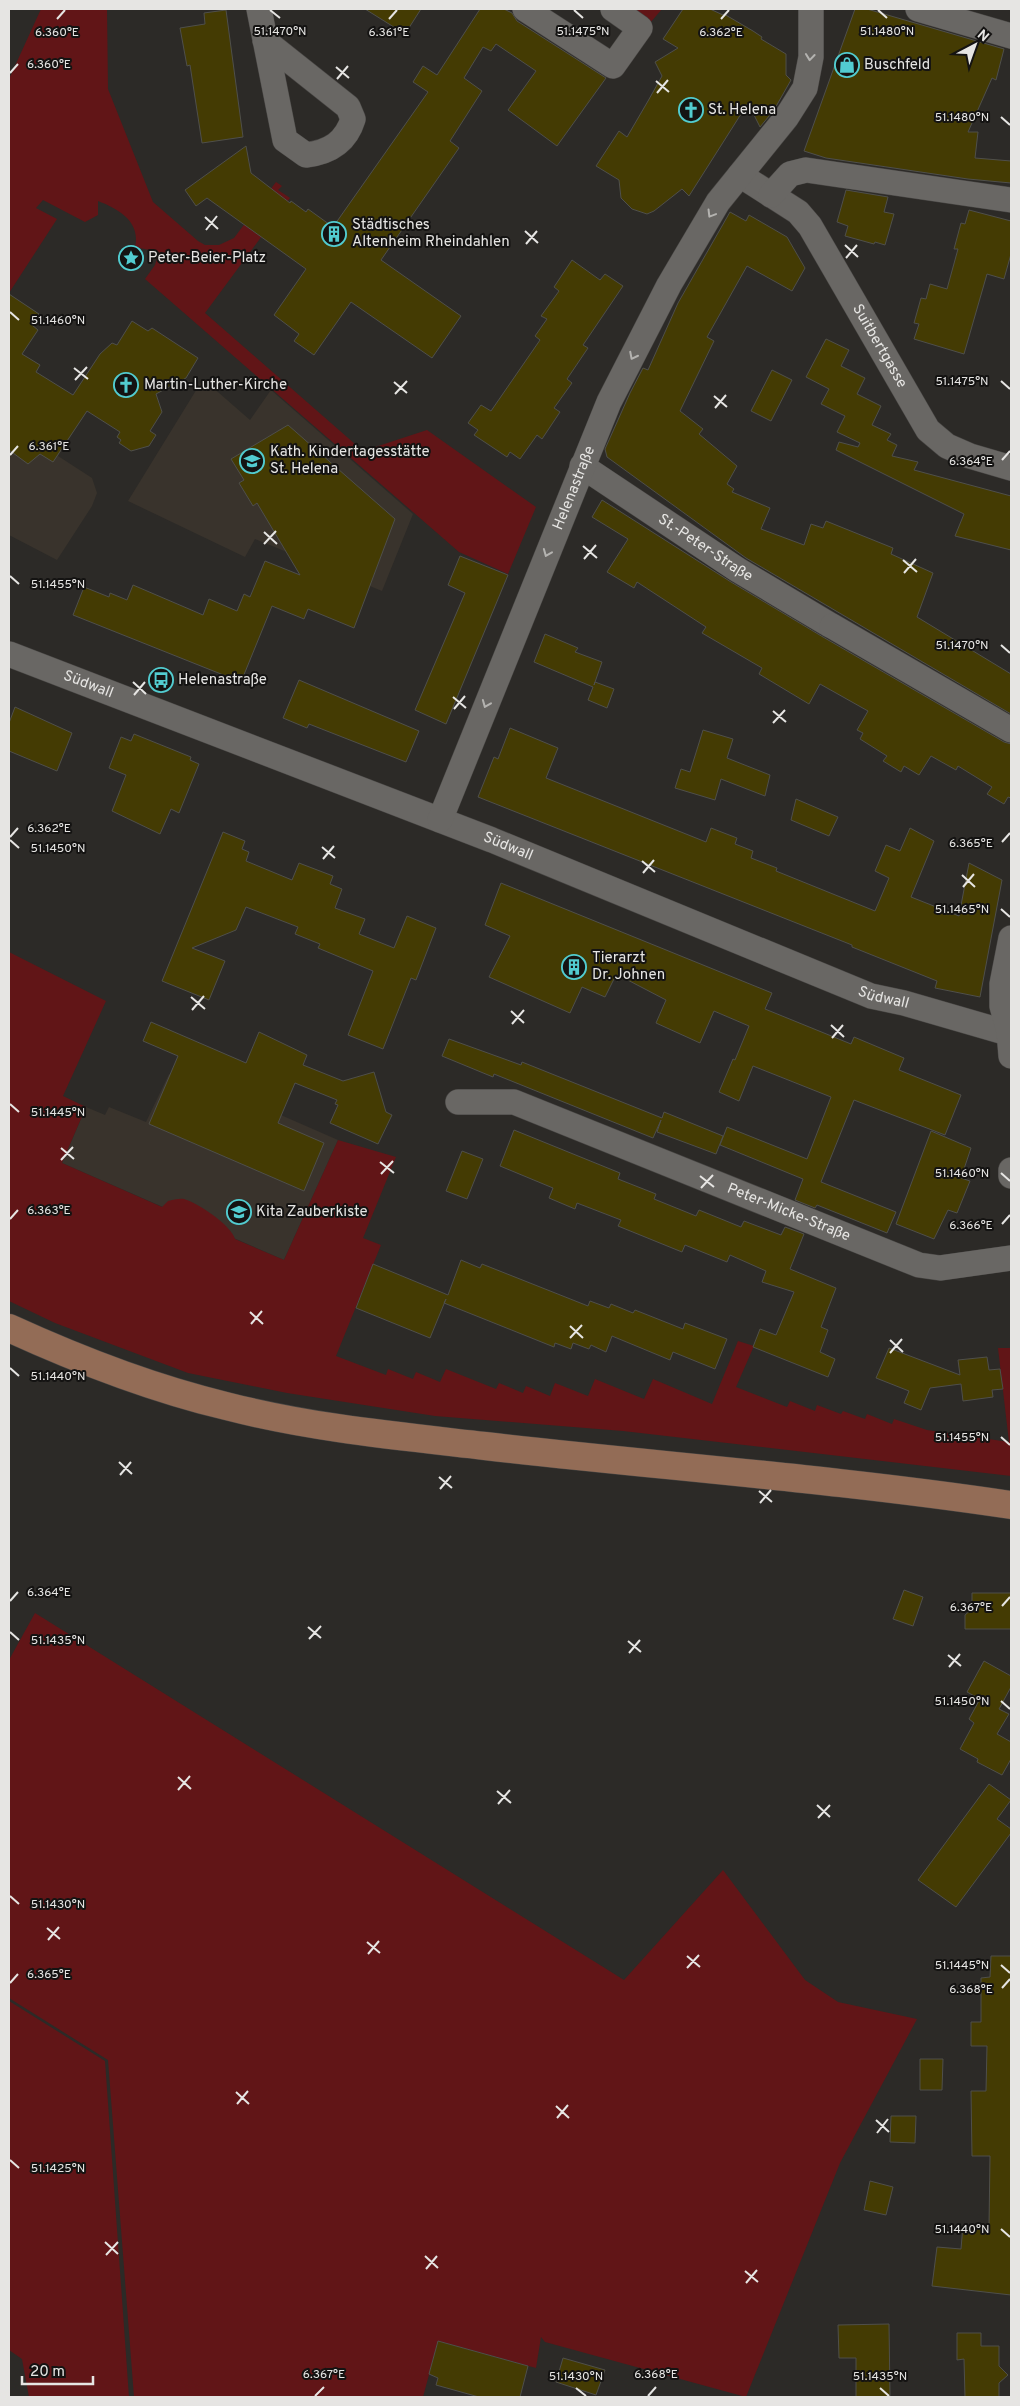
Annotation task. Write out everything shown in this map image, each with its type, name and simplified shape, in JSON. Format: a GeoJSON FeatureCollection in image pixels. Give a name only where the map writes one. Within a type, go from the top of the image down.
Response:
{"type":"FeatureCollection","features":[{"type":"Feature","properties":{"kind":"main road"},"geometry":{"type":"LineString","coordinates":[[9,1328],[59,1350],[134,1378],[226,1406],[333,1428],[550,1454],[747,1473],[1011,1505]]}},
{"type":"Feature","properties":{"kind":"street"},"geometry":{"type":"LineString","coordinates":[[259,9],[265,41]]}},
{"type":"Feature","properties":{"kind":"street"},"geometry":{"type":"LineString","coordinates":[[525,9],[561,17],[613,66],[640,28],[613,9]]}},
{"type":"Feature","properties":{"kind":"street","name":"Helenastraße"},"geometry":{"type":"LineString","coordinates":[[440,820],[609,402],[669,286],[718,202],[786,118],[805,88],[811,57],[811,9]]}},
{"type":"Feature","properties":{"kind":"street"},"geometry":{"type":"LineString","coordinates":[[918,9],[1011,36]]}},
{"type":"Feature","properties":{"kind":"street"},"geometry":{"type":"LineString","coordinates":[[771,195],[790,174],[806,170],[1011,200]]}},
{"type":"Feature","properties":{"kind":"street","name":"Suitbertgasse"},"geometry":{"type":"LineString","coordinates":[[740,175],[798,212],[810,226],[928,430],[947,446],[970,456],[1011,468]]}},
{"type":"Feature","properties":{"kind":"street","name":"St.-Peter-Straße"},"geometry":{"type":"LineString","coordinates":[[582,466],[738,570],[1011,730]]}},
{"type":"Feature","properties":{"kind":"street","name":"Südwall"},"geometry":{"type":"LineString","coordinates":[[9,654],[440,820],[870,996],[904,1003],[1010,1041]]}},
{"type":"Feature","properties":{"kind":"street"},"geometry":{"type":"LineString","coordinates":[[1010,1041],[1002,1006],[1002,984],[1011,938]]}},
{"type":"Feature","properties":{"kind":"street","name":"Peter-Micke-Straße"},"geometry":{"type":"LineString","coordinates":[[458,1102],[514,1102],[919,1265],[940,1268],[1011,1258]]}},
{"type":"Feature","properties":{"kind":"street"},"geometry":{"type":"LineString","coordinates":[[1011,1170],[1011,1176]]}},
{"type":"Feature","properties":{"kind":"shaded area"},"geometry":{"type":"Polygon","coordinates":[[[41,9],[107,9],[108,89],[153,202],[198,241],[205,245],[219,245],[234,238],[276,182],[282,186],[278,190],[290,198],[205,313],[363,451],[427,430],[536,507],[508,574],[459,552],[145,279],[155,265],[159,252],[135,247],[135,230],[121,212],[98,201],[98,215],[85,222],[43,200],[36,208],[57,219],[9,293],[9,79],[41,9]]]}},
{"type":"Feature","properties":{"kind":"shaded area"},"geometry":{"type":"Polygon","coordinates":[[[632,9],[662,9],[650,23],[632,9]]]}},
{"type":"Feature","properties":{"kind":"shaded area"},"geometry":{"type":"Polygon","coordinates":[[[9,294],[39,314],[32,325],[38,330],[22,354],[40,365],[36,372],[66,391],[57,418],[75,429],[58,456],[92,478],[97,493],[92,506],[57,560],[9,535],[9,294]]]}},
{"type":"Feature","properties":{"kind":"shaded area","name":"Kath. Kindertagesstätte St. Helena"},"geometry":{"type":"Polygon","coordinates":[[[203,379],[250,420],[271,390],[413,514],[382,591],[255,539],[245,557],[128,501],[203,379]]]}},
{"type":"Feature","properties":{"kind":"shaded area"},"geometry":{"type":"Polygon","coordinates":[[[9,952],[106,1001],[63,1096],[86,1107],[62,1163],[162,1207],[168,1201],[182,1199],[190,1201],[221,1221],[235,1239],[284,1260],[338,1140],[396,1157],[363,1238],[381,1245],[336,1356],[386,1375],[388,1369],[413,1379],[416,1372],[440,1382],[446,1369],[496,1389],[499,1383],[523,1393],[526,1386],[550,1396],[555,1383],[588,1396],[595,1379],[644,1399],[653,1379],[712,1404],[738,1341],[754,1346],[736,1387],[787,1407],[790,1401],[815,1411],[817,1405],[841,1414],[843,1411],[865,1419],[867,1414],[892,1424],[894,1419],[927,1430],[1009,1442],[998,1348],[1011,1348],[1011,1476],[623,1431],[435,1416],[287,1393],[188,1373],[55,1323],[9,1301],[9,952]]]}},
{"type":"Feature","properties":{"kind":"shaded area","name":"Kita Zauberkiste"},"geometry":{"type":"Polygon","coordinates":[[[183,1072],[338,1140],[284,1260],[62,1163],[86,1107],[105,1115],[109,1107],[146,1122],[169,1074],[179,1078],[183,1072]]]}},
{"type":"Feature","properties":{"kind":"shaded area"},"geometry":{"type":"Polygon","coordinates":[[[35,1613],[624,1980],[723,1870],[805,1980],[838,2002],[917,2019],[840,2163],[746,2397],[545,2342],[541,2337],[536,2368],[438,2341],[423,2397],[134,2397],[108,2060],[9,1998],[9,1660],[35,1613]]]}},
{"type":"Feature","properties":{"kind":"shaded area"},"geometry":{"type":"Polygon","coordinates":[[[9,2001],[105,2061],[129,2397],[29,2397],[22,2359],[9,2350],[9,2001]]]}},
{"type":"Feature","properties":{"kind":"building"},"geometry":{"type":"Polygon","coordinates":[[[365,9],[421,9],[405,34],[365,9]]]}},
{"type":"Feature","properties":{"kind":"building"},"geometry":{"type":"Polygon","coordinates":[[[480,9],[504,9],[512,13],[517,21],[606,78],[557,146],[508,110],[536,71],[496,44],[491,51],[483,47],[464,78],[482,91],[450,141],[459,148],[381,260],[461,316],[432,358],[351,302],[314,355],[294,341],[299,334],[274,315],[306,269],[207,198],[196,206],[185,190],[246,146],[251,173],[290,203],[291,201],[306,212],[308,209],[333,227],[428,92],[413,82],[423,66],[437,75],[480,9]]]}},
{"type":"Feature","properties":{"kind":"building","name":"St. Helena"},"geometry":{"type":"Polygon","coordinates":[[[683,9],[710,9],[724,14],[753,31],[762,37],[761,39],[786,54],[786,75],[791,80],[774,110],[760,127],[748,103],[689,196],[682,189],[654,211],[647,214],[632,209],[621,198],[619,180],[596,166],[619,131],[627,137],[648,101],[662,76],[655,62],[678,48],[663,39],[683,9]]]}},
{"type":"Feature","properties":{"kind":"building"},"geometry":{"type":"Polygon","coordinates":[[[855,9],[867,9],[1004,49],[996,80],[992,78],[968,132],[978,132],[975,158],[1011,161],[1011,183],[968,179],[826,158],[804,151],[855,9]]]}},
{"type":"Feature","properties":{"kind":"building"},"geometry":{"type":"Polygon","coordinates":[[[226,10],[243,137],[202,143],[190,65],[187,66],[180,28],[205,24],[204,13],[226,10]]]}},
{"type":"Feature","properties":{"kind":"building"},"geometry":{"type":"Polygon","coordinates":[[[846,190],[888,197],[884,212],[894,214],[885,245],[845,236],[848,226],[837,222],[846,190]]]}},
{"type":"Feature","properties":{"kind":"building"},"geometry":{"type":"Polygon","coordinates":[[[969,210],[1011,221],[1011,254],[1004,279],[987,274],[964,354],[914,339],[919,324],[914,323],[921,298],[926,299],[930,284],[947,289],[958,249],[954,249],[961,223],[965,224],[969,210]]]}},
{"type":"Feature","properties":{"kind":"building"},"geometry":{"type":"Polygon","coordinates":[[[730,212],[746,221],[749,215],[787,237],[805,268],[792,291],[747,266],[707,337],[714,341],[680,411],[703,429],[699,434],[737,466],[727,484],[734,489],[732,492],[770,508],[761,529],[804,545],[811,524],[823,528],[826,521],[893,548],[891,554],[933,573],[917,617],[1011,674],[1011,714],[746,558],[607,457],[605,449],[630,393],[643,368],[648,370],[678,303],[730,212]]]}},
{"type":"Feature","properties":{"kind":"building"},"geometry":{"type":"Polygon","coordinates":[[[572,260],[600,280],[605,274],[623,286],[583,345],[588,348],[567,379],[572,383],[554,408],[560,412],[542,439],[537,435],[520,459],[510,452],[507,457],[474,435],[478,430],[468,423],[481,405],[491,411],[540,340],[535,336],[547,319],[541,316],[559,291],[554,287],[572,260]]]}},
{"type":"Feature","properties":{"kind":"building"},"geometry":{"type":"Polygon","coordinates":[[[9,294],[39,314],[32,325],[38,330],[22,354],[40,365],[36,372],[73,395],[100,354],[112,343],[117,345],[132,321],[148,331],[152,328],[198,358],[186,378],[156,394],[162,412],[150,431],[156,435],[149,446],[131,451],[119,443],[121,440],[117,437],[120,432],[87,411],[53,462],[40,454],[28,464],[9,450],[9,294]]]}},
{"type":"Feature","properties":{"kind":"building"},"geometry":{"type":"Polygon","coordinates":[[[826,339],[849,350],[841,366],[865,378],[857,394],[881,406],[872,425],[891,434],[887,440],[897,445],[892,456],[918,462],[914,470],[1011,496],[1011,550],[955,536],[964,514],[836,450],[839,442],[858,447],[860,443],[837,432],[845,416],[821,404],[829,389],[806,377],[826,339]]]}},
{"type":"Feature","properties":{"kind":"building"},"geometry":{"type":"Polygon","coordinates":[[[772,370],[792,380],[771,421],[751,411],[772,370]]]}},
{"type":"Feature","properties":{"kind":"building"},"geometry":{"type":"Polygon","coordinates":[[[288,425],[395,519],[354,628],[308,609],[304,619],[272,606],[241,682],[73,615],[84,587],[109,597],[110,593],[127,600],[133,585],[203,615],[209,599],[237,611],[244,594],[250,597],[265,561],[300,575],[257,503],[253,506],[239,483],[244,480],[231,459],[288,425]]]}},
{"type":"Feature","properties":{"kind":"building"},"geometry":{"type":"Polygon","coordinates":[[[602,500],[731,582],[823,637],[1004,742],[1011,744],[1011,798],[1008,797],[1004,804],[987,794],[992,787],[958,766],[956,770],[931,756],[919,775],[904,766],[901,772],[883,761],[887,756],[860,739],[863,733],[857,730],[868,711],[820,684],[809,704],[759,674],[762,668],[702,633],[706,627],[637,582],[634,588],[607,572],[628,539],[592,517],[602,500]]]}},
{"type":"Feature","properties":{"kind":"building"},"geometry":{"type":"Polygon","coordinates":[[[460,556],[508,575],[446,724],[415,710],[465,593],[448,585],[460,556]]]}},
{"type":"Feature","properties":{"kind":"building"},"geometry":{"type":"Polygon","coordinates":[[[545,634],[578,648],[575,652],[602,662],[595,682],[614,689],[607,708],[588,700],[593,687],[534,662],[545,634]]]}},
{"type":"Feature","properties":{"kind":"building"},"geometry":{"type":"Polygon","coordinates":[[[299,680],[419,731],[406,762],[309,724],[307,728],[283,718],[299,680]]]}},
{"type":"Feature","properties":{"kind":"building"},"geometry":{"type":"Polygon","coordinates":[[[15,707],[72,733],[57,771],[9,751],[9,723],[15,707]]]}},
{"type":"Feature","properties":{"kind":"building"},"geometry":{"type":"Polygon","coordinates":[[[510,728],[558,748],[546,778],[706,842],[711,828],[737,838],[735,844],[753,851],[751,858],[777,868],[776,871],[875,911],[889,878],[875,871],[886,845],[900,851],[910,828],[934,841],[911,897],[959,916],[969,863],[1002,880],[980,997],[935,988],[937,981],[852,947],[852,945],[478,797],[494,757],[498,759],[510,728]]]}},
{"type":"Feature","properties":{"kind":"building"},"geometry":{"type":"Polygon","coordinates":[[[703,730],[733,739],[727,758],[770,775],[765,796],[721,779],[715,800],[675,788],[681,769],[690,772],[703,730]]]}},
{"type":"Feature","properties":{"kind":"building"},"geometry":{"type":"Polygon","coordinates":[[[134,734],[191,757],[190,760],[199,764],[179,813],[171,809],[160,834],[112,811],[126,775],[109,768],[121,737],[131,741],[134,734]]]}},
{"type":"Feature","properties":{"kind":"building"},"geometry":{"type":"Polygon","coordinates":[[[796,799],[838,817],[829,836],[791,820],[796,799]]]}},
{"type":"Feature","properties":{"kind":"building"},"geometry":{"type":"Polygon","coordinates":[[[223,832],[245,841],[242,849],[249,852],[246,861],[292,880],[299,863],[333,876],[330,884],[342,889],[335,908],[365,919],[359,934],[394,948],[407,916],[436,928],[416,980],[411,978],[383,1049],[348,1035],[373,971],[318,948],[320,944],[295,934],[298,927],[246,907],[236,930],[192,948],[225,961],[209,1000],[162,981],[223,832]]]}},
{"type":"Feature","properties":{"kind":"building"},"geometry":{"type":"Polygon","coordinates":[[[501,883],[772,993],[765,1009],[851,1044],[854,1037],[904,1058],[899,1070],[961,1095],[945,1135],[854,1100],[821,1182],[896,1212],[887,1233],[817,1205],[815,1208],[795,1200],[803,1179],[720,1145],[727,1127],[807,1159],[831,1097],[753,1066],[739,1101],[719,1092],[749,1026],[714,1011],[700,1043],[656,1023],[666,1000],[620,976],[618,981],[614,979],[605,997],[582,987],[570,1013],[489,977],[510,936],[485,925],[501,883]]]}},
{"type":"Feature","properties":{"kind":"building"},"geometry":{"type":"Polygon","coordinates":[[[151,1022],[246,1063],[259,1032],[307,1055],[303,1065],[343,1081],[374,1072],[386,1112],[392,1115],[378,1144],[330,1123],[338,1105],[335,1104],[337,1100],[295,1083],[278,1123],[324,1143],[304,1191],[149,1124],[178,1056],[143,1041],[151,1022]]]}},
{"type":"Feature","properties":{"kind":"building"},"geometry":{"type":"Polygon","coordinates":[[[449,1039],[521,1065],[522,1062],[662,1118],[664,1112],[723,1136],[716,1154],[657,1132],[661,1120],[653,1138],[494,1074],[493,1077],[442,1056],[449,1039]]]}},
{"type":"Feature","properties":{"kind":"building"},"geometry":{"type":"Polygon","coordinates":[[[514,1130],[620,1173],[618,1179],[656,1194],[654,1199],[696,1216],[699,1210],[741,1227],[744,1221],[781,1235],[785,1227],[804,1234],[790,1269],[836,1288],[821,1327],[828,1330],[820,1352],[835,1359],[828,1377],[753,1347],[760,1329],[776,1335],[794,1292],[762,1282],[766,1271],[730,1255],[727,1262],[685,1245],[682,1252],[618,1226],[621,1220],[577,1203],[575,1209],[549,1198],[553,1188],[500,1166],[514,1130]]]}},
{"type":"Feature","properties":{"kind":"building"},"geometry":{"type":"Polygon","coordinates":[[[931,1131],[971,1148],[961,1178],[970,1181],[957,1213],[948,1210],[934,1239],[896,1224],[931,1131]]]}},
{"type":"Feature","properties":{"kind":"building"},"geometry":{"type":"Polygon","coordinates":[[[462,1151],[483,1159],[467,1199],[446,1191],[462,1151]]]}},
{"type":"Feature","properties":{"kind":"building"},"geometry":{"type":"Polygon","coordinates":[[[461,1260],[480,1268],[482,1264],[588,1306],[590,1301],[609,1308],[611,1304],[633,1313],[635,1310],[683,1329],[685,1323],[727,1339],[715,1369],[673,1352],[670,1360],[612,1336],[606,1352],[591,1345],[589,1349],[573,1343],[571,1349],[555,1343],[554,1347],[444,1303],[430,1338],[356,1308],[373,1264],[448,1295],[461,1260]]]}},
{"type":"Feature","properties":{"kind":"building"},"geometry":{"type":"Polygon","coordinates":[[[889,1348],[960,1375],[958,1360],[987,1357],[989,1370],[1000,1369],[1003,1389],[992,1390],[993,1397],[963,1401],[961,1384],[930,1388],[921,1410],[904,1403],[909,1391],[876,1378],[889,1348]]]}},
{"type":"Feature","properties":{"kind":"building"},"geometry":{"type":"Polygon","coordinates":[[[904,1590],[923,1597],[913,1626],[893,1619],[904,1590]]]}},
{"type":"Feature","properties":{"kind":"building"},"geometry":{"type":"Polygon","coordinates":[[[972,1593],[1011,1593],[1011,1629],[965,1629],[965,1615],[972,1609],[972,1593]]]}},
{"type":"Feature","properties":{"kind":"building"},"geometry":{"type":"Polygon","coordinates":[[[984,1661],[1011,1676],[1011,1687],[999,1709],[1009,1714],[997,1734],[1011,1742],[1011,1759],[1002,1775],[977,1762],[978,1759],[960,1749],[974,1723],[969,1719],[980,1699],[967,1692],[984,1661]]]}},
{"type":"Feature","properties":{"kind":"building"},"geometry":{"type":"Polygon","coordinates":[[[989,1784],[1011,1800],[997,1819],[1011,1829],[1011,1833],[956,1907],[918,1880],[989,1784]]]}},
{"type":"Feature","properties":{"kind":"building"},"geometry":{"type":"Polygon","coordinates":[[[991,1956],[1011,1956],[1011,2295],[932,2286],[937,2247],[961,2249],[963,2225],[989,2227],[990,2156],[972,2156],[971,2091],[986,2091],[987,2046],[971,2046],[971,2022],[981,2022],[981,1978],[990,1977],[991,1956]]]}},
{"type":"Feature","properties":{"kind":"building"},"geometry":{"type":"Polygon","coordinates":[[[920,2059],[943,2059],[942,2090],[920,2090],[920,2059]]]}},
{"type":"Feature","properties":{"kind":"building"},"geometry":{"type":"Polygon","coordinates":[[[891,2116],[916,2116],[915,2143],[890,2142],[891,2116]]]}},
{"type":"Feature","properties":{"kind":"building"},"geometry":{"type":"Polygon","coordinates":[[[870,2181],[893,2187],[886,2215],[864,2210],[870,2181]]]}},
{"type":"Feature","properties":{"kind":"building"},"geometry":{"type":"Polygon","coordinates":[[[889,2324],[890,2397],[856,2397],[856,2358],[839,2358],[838,2325],[889,2324]]]}},
{"type":"Feature","properties":{"kind":"building"},"geometry":{"type":"Polygon","coordinates":[[[957,2333],[981,2333],[981,2346],[999,2346],[999,2366],[1008,2375],[999,2383],[999,2397],[965,2397],[964,2359],[957,2360],[957,2333]]]}},
{"type":"Feature","properties":{"kind":"building"},"geometry":{"type":"Polygon","coordinates":[[[438,2341],[528,2366],[520,2397],[479,2397],[436,2385],[438,2378],[429,2374],[438,2341]]]}},
{"type":"Feature","properties":{"kind":"building"},"geometry":{"type":"Polygon","coordinates":[[[563,2358],[605,2370],[596,2395],[556,2382],[563,2358]]]}},
{"type":"Feature","properties":{"kind":"place","name":"Buschfeld"},"geometry":{"type":"Point","coordinates":[847,65]}},
{"type":"Feature","properties":{"kind":"place","name":"St. Helena"},"geometry":{"type":"Point","coordinates":[691,110]}},
{"type":"Feature","properties":{"kind":"place","name":"Städtisches Altenheim Rheindahlen"},"geometry":{"type":"Point","coordinates":[334,234]}},
{"type":"Feature","properties":{"kind":"place","name":"Peter-Beier-Platz"},"geometry":{"type":"Point","coordinates":[131,258]}},
{"type":"Feature","properties":{"kind":"place","name":"Martin-Luther-Kirche"},"geometry":{"type":"Point","coordinates":[126,385]}},
{"type":"Feature","properties":{"kind":"place","name":"Kath. Kindertagesstätte St. Helena"},"geometry":{"type":"Point","coordinates":[252,461]}},
{"type":"Feature","properties":{"kind":"place","name":"Helenastraße"},"geometry":{"type":"Point","coordinates":[161,680]}},
{"type":"Feature","properties":{"kind":"place","name":"Tierarzt Dr. Johnen"},"geometry":{"type":"Point","coordinates":[574,967]}},
{"type":"Feature","properties":{"kind":"place","name":"Kita Zauberkiste"},"geometry":{"type":"Point","coordinates":[239,1212]}}]}
